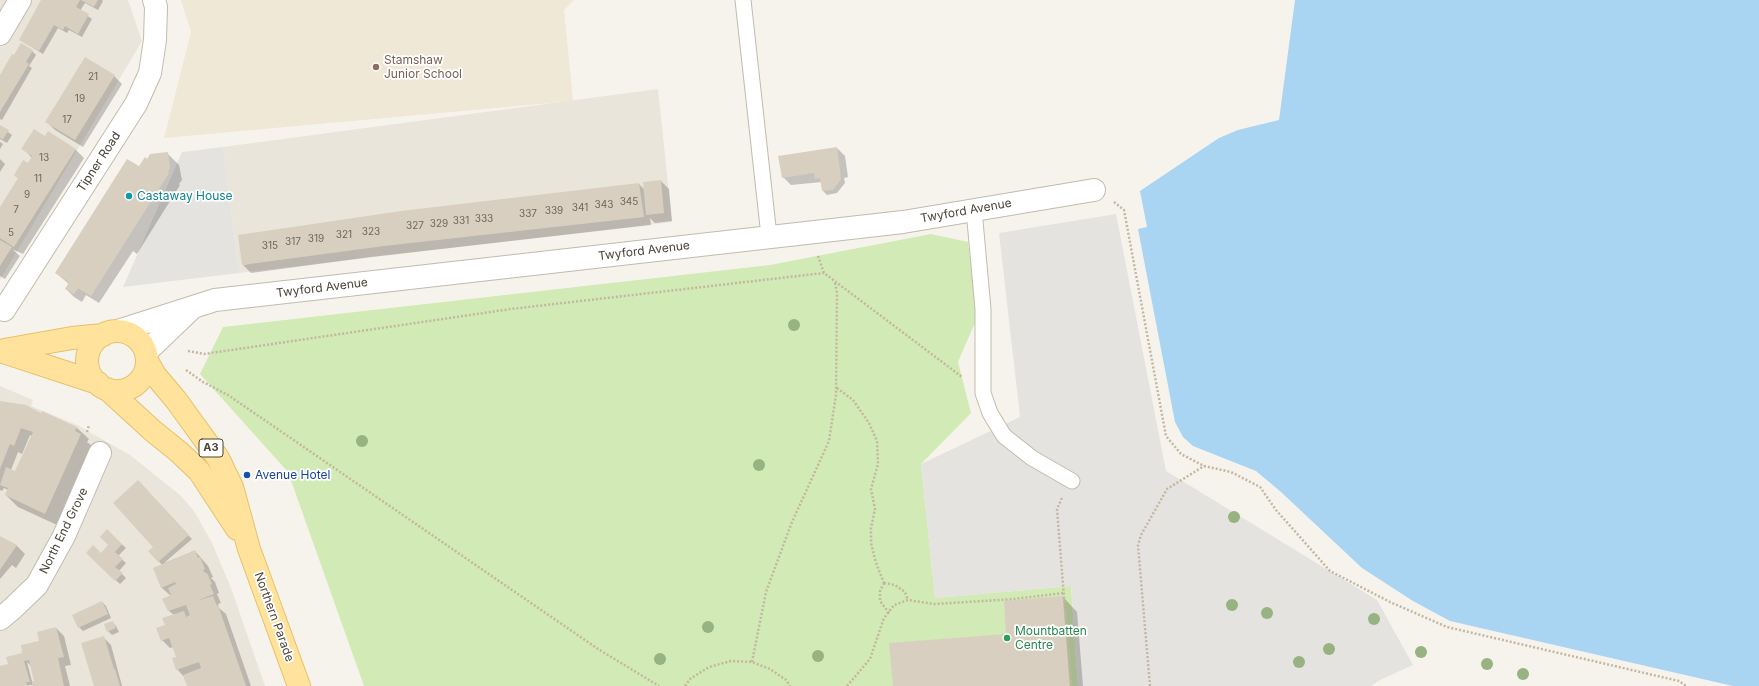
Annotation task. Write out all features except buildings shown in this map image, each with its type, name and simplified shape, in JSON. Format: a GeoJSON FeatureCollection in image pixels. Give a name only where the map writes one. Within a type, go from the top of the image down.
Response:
{"type":"FeatureCollection","features":[{"type":"Feature","properties":{"kind":"main road","name":"A3"},"geometry":{"type":"LineString","coordinates":[[0,351],[72,338],[110,333]]}},
{"type":"Feature","properties":{"kind":"main road"},"geometry":{"type":"LineString","coordinates":[[110,333],[127,333],[135,337],[142,344],[146,357],[145,370],[141,379],[126,389],[117,390],[103,386],[92,376],[88,367],[90,349],[110,333]]}},
{"type":"Feature","properties":{"kind":"main road","name":"A3"},"geometry":{"type":"LineString","coordinates":[[0,351],[103,386],[199,471],[249,549]]}},
{"type":"Feature","properties":{"kind":"main road","name":"A3"},"geometry":{"type":"LineString","coordinates":[[146,357],[155,375],[176,400],[218,458],[232,487],[249,549]]}},
{"type":"Feature","properties":{"kind":"main road","name":"Northern Parade"},"geometry":{"type":"LineString","coordinates":[[249,549],[299,686]]}},
{"type":"Feature","properties":{"kind":"street"},"geometry":{"type":"LineString","coordinates":[[0,34],[20,0]]}},
{"type":"Feature","properties":{"kind":"street","name":"Tipner Road"},"geometry":{"type":"LineString","coordinates":[[4,310],[136,104],[150,73],[155,40],[156,7],[154,0]]}},
{"type":"Feature","properties":{"kind":"street","name":"Twyford Avenue"},"geometry":{"type":"LineString","coordinates":[[110,333],[215,300],[903,222],[1094,190]]}},
{"type":"Feature","properties":{"kind":"street","name":"Twyford Avenue"},"geometry":{"type":"LineString","coordinates":[[146,357],[194,306]]}},
{"type":"Feature","properties":{"kind":"street","name":"North End Grove"},"geometry":{"type":"LineString","coordinates":[[0,619],[37,585],[64,536],[100,452]]}},
{"type":"Feature","properties":{"kind":"lane"},"geometry":{"type":"LineString","coordinates":[[743,0],[769,236]]}},
{"type":"Feature","properties":{"kind":"lane"},"geometry":{"type":"LineString","coordinates":[[974,210],[982,308],[983,393],[990,413],[1004,436],[1032,458],[1072,481]]}},
{"type":"Feature","properties":{"kind":"path"},"geometry":{"type":"LineString","coordinates":[[1124,210],[1166,436],[1181,454],[1204,466],[1231,472],[1260,487],[1276,510],[1330,571],[1390,602],[1447,627],[1679,681],[1686,686]]}},
{"type":"Feature","properties":{"kind":"path"},"geometry":{"type":"LineString","coordinates":[[818,255],[824,273],[983,393]]}},
{"type":"Feature","properties":{"kind":"path"},"geometry":{"type":"LineString","coordinates":[[188,351],[204,354],[511,309],[824,273]]}},
{"type":"Feature","properties":{"kind":"path"},"geometry":{"type":"LineString","coordinates":[[752,662],[766,592],[792,522],[829,441],[836,388],[837,293],[835,282]]}},
{"type":"Feature","properties":{"kind":"path"},"geometry":{"type":"LineString","coordinates":[[185,370],[203,382],[228,395],[598,648],[660,686]]}},
{"type":"Feature","properties":{"kind":"path"},"geometry":{"type":"LineString","coordinates":[[836,388],[853,400],[869,423],[877,441],[878,464],[871,489],[876,509],[871,528],[871,543],[878,569],[884,583],[880,591],[880,601],[889,613]]}},
{"type":"Feature","properties":{"kind":"path"},"geometry":{"type":"LineString","coordinates":[[1150,686],[1138,545],[1141,535],[1167,489],[1204,466]]}},
{"type":"Feature","properties":{"kind":"path"},"geometry":{"type":"LineString","coordinates":[[1071,686],[1057,509],[1072,481]]}},
{"type":"Feature","properties":{"kind":"path"},"geometry":{"type":"LineString","coordinates":[[884,583],[895,585],[905,592],[908,600]]}},
{"type":"Feature","properties":{"kind":"path"},"geometry":{"type":"LineString","coordinates":[[847,686],[870,659],[884,618],[894,606],[908,600],[934,604],[1063,593]]}},
{"type":"Feature","properties":{"kind":"path"},"geometry":{"type":"LineString","coordinates":[[685,686],[690,679],[709,667],[731,661],[752,662],[770,669],[786,680],[790,686]]}},
{"type":"Feature","properties":{"kind":"shaded area"},"geometry":{"type":"Polygon","coordinates":[[[0,0],[128,0],[142,41],[0,280],[0,0]]]}},
{"type":"Feature","properties":{"kind":"shaded area","name":"Stamshaw Junior School"},"geometry":{"type":"Polygon","coordinates":[[[181,0],[574,0],[564,10],[573,101],[164,138],[191,32],[181,0]]]}},
{"type":"Feature","properties":{"kind":"shaded area"},"geometry":{"type":"Polygon","coordinates":[[[658,89],[672,222],[239,273],[223,147],[658,89]]]}},
{"type":"Feature","properties":{"kind":"shaded area"},"geometry":{"type":"Polygon","coordinates":[[[223,147],[239,273],[123,287],[182,152],[223,147]]]}},
{"type":"Feature","properties":{"kind":"shaded area","name":"Mountbatten Centre"},"geometry":{"type":"Polygon","coordinates":[[[1116,214],[1166,471],[1377,600],[1413,665],[1380,680],[1371,686],[1078,686],[1071,586],[935,598],[921,464],[1020,417],[999,233],[1116,214]]]}},
{"type":"Feature","properties":{"kind":"shaded area"},"geometry":{"type":"Polygon","coordinates":[[[0,386],[33,400],[31,406],[77,425],[130,455],[180,495],[194,511],[212,543],[231,588],[265,686],[0,686],[0,386]]]}},
{"type":"Feature","properties":{"kind":"green space"},"geometry":{"type":"Polygon","coordinates":[[[931,234],[968,242],[977,318],[958,362],[971,413],[921,464],[935,598],[1071,586],[1078,686],[364,686],[288,472],[200,374],[223,327],[770,265],[931,234]]]}},
{"type":"Feature","properties":{"kind":"water"},"geometry":{"type":"Polygon","coordinates":[[[1295,0],[1759,0],[1759,686],[1733,686],[1450,621],[1413,601],[1362,568],[1281,492],[1256,471],[1193,446],[1183,437],[1175,422],[1138,229],[1147,227],[1140,191],[1219,138],[1238,130],[1279,120],[1295,0]]]}},
{"type":"Feature","properties":{"kind":"place","name":"Stamshaw Junior School"},"geometry":{"type":"Point","coordinates":[376,67]}},
{"type":"Feature","properties":{"kind":"place","name":"Castaway House"},"geometry":{"type":"Point","coordinates":[129,196]}},
{"type":"Feature","properties":{"kind":"place","name":"Avenue Hotel"},"geometry":{"type":"Point","coordinates":[247,475]}},
{"type":"Feature","properties":{"kind":"place","name":"Mountbatten Centre"},"geometry":{"type":"Point","coordinates":[1007,638]}}]}
